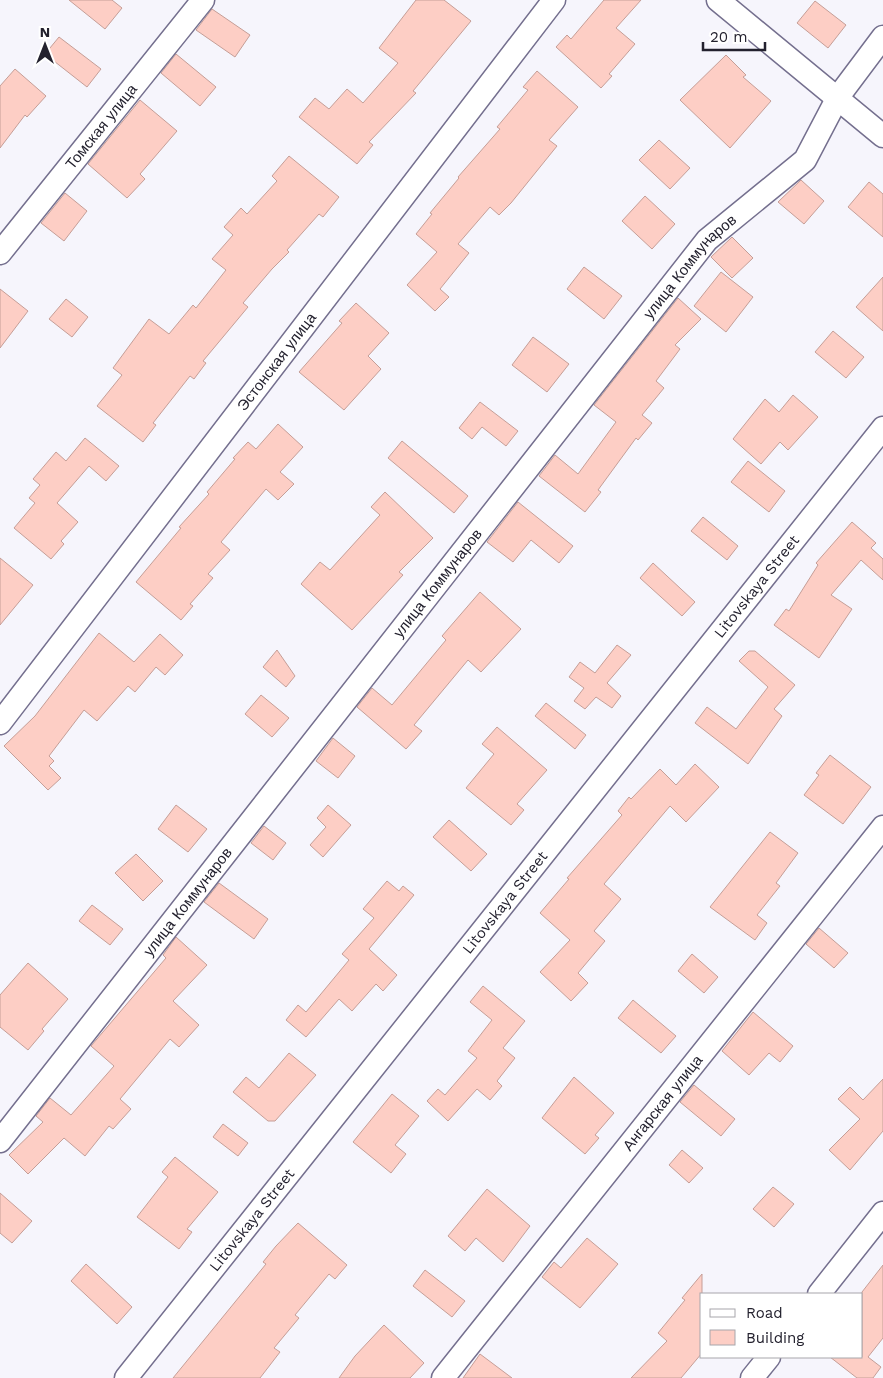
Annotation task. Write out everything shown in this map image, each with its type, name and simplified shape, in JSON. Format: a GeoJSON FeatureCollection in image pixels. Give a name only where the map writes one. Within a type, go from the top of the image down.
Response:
{"type":"FeatureCollection","features":[{"type":"Feature","properties":{"kind":"street","name":"Томская улица"},"geometry":{"type":"LineString","coordinates":[[0,253],[203,0]]}},
{"type":"Feature","properties":{"kind":"street","name":"Эстонская улица"},"geometry":{"type":"LineString","coordinates":[[0,723],[554,0]]}},
{"type":"Feature","properties":{"kind":"street"},"geometry":{"type":"LineString","coordinates":[[718,0],[883,136]]}},
{"type":"Feature","properties":{"kind":"street","name":"улица Коммунаров"},"geometry":{"type":"LineString","coordinates":[[0,1142],[707,240],[805,160],[838,97],[883,38]]}},
{"type":"Feature","properties":{"kind":"street","name":"Litovskaya Street"},"geometry":{"type":"LineString","coordinates":[[126,1378],[883,428]]}},
{"type":"Feature","properties":{"kind":"street","name":"Ангарская улица"},"geometry":{"type":"LineString","coordinates":[[443,1378],[883,827]]}},
{"type":"Feature","properties":{"kind":"street"},"geometry":{"type":"LineString","coordinates":[[820,1293],[883,1213]]}},
{"type":"Feature","properties":{"kind":"street"},"geometry":{"type":"LineString","coordinates":[[752,1378],[768,1358]]}},
{"type":"Feature","properties":{"kind":"building"},"geometry":{"type":"Polygon","coordinates":[[[69,0],[112,0],[122,8],[105,29],[69,0]]]}},
{"type":"Feature","properties":{"kind":"building"},"geometry":{"type":"Polygon","coordinates":[[[416,0],[444,0],[471,21],[413,91],[416,93],[369,142],[373,145],[357,164],[299,117],[315,98],[329,109],[347,89],[363,103],[398,63],[379,48],[416,0]]]}},
{"type":"Feature","properties":{"kind":"building"},"geometry":{"type":"Polygon","coordinates":[[[604,0],[641,0],[616,28],[635,44],[609,74],[612,76],[601,88],[556,47],[567,35],[571,39],[604,0]]]}},
{"type":"Feature","properties":{"kind":"building"},"geometry":{"type":"Polygon","coordinates":[[[815,1],[846,25],[828,48],[797,23],[815,1]]]}},
{"type":"Feature","properties":{"kind":"building"},"geometry":{"type":"Polygon","coordinates":[[[212,9],[250,35],[235,57],[196,30],[212,9]]]}},
{"type":"Feature","properties":{"kind":"building"},"geometry":{"type":"Polygon","coordinates":[[[59,37],[101,69],[87,87],[45,54],[59,37]]]}},
{"type":"Feature","properties":{"kind":"building"},"geometry":{"type":"Polygon","coordinates":[[[176,54],[216,87],[200,106],[161,73],[176,54]]]}},
{"type":"Feature","properties":{"kind":"building"},"geometry":{"type":"Polygon","coordinates":[[[726,55],[746,75],[743,77],[771,101],[730,148],[680,100],[726,55]]]}},
{"type":"Feature","properties":{"kind":"building"},"geometry":{"type":"Polygon","coordinates":[[[15,69],[46,96],[27,117],[25,115],[0,148],[0,86],[15,69]]]}},
{"type":"Feature","properties":{"kind":"building"},"geometry":{"type":"Polygon","coordinates":[[[537,71],[578,107],[549,140],[557,146],[511,203],[499,215],[490,207],[458,244],[469,253],[440,289],[449,297],[435,311],[407,285],[437,252],[416,234],[458,177],[500,129],[497,127],[528,90],[523,87],[537,71]]]}},
{"type":"Feature","properties":{"kind":"building"},"geometry":{"type":"Polygon","coordinates":[[[140,100],[177,131],[140,174],[145,179],[127,198],[88,164],[140,100]]]}},
{"type":"Feature","properties":{"kind":"building"},"geometry":{"type":"Polygon","coordinates":[[[659,140],[690,168],[670,189],[639,160],[659,140]]]}},
{"type":"Feature","properties":{"kind":"building"},"geometry":{"type":"Polygon","coordinates":[[[289,156],[339,197],[323,217],[319,214],[287,250],[289,252],[243,303],[248,307],[203,361],[206,363],[194,379],[190,376],[153,423],[156,425],[143,442],[97,406],[122,375],[113,368],[149,319],[169,334],[193,305],[196,308],[226,270],[212,259],[233,235],[224,227],[241,208],[247,214],[277,181],[272,176],[289,156]]]}},
{"type":"Feature","properties":{"kind":"building"},"geometry":{"type":"Polygon","coordinates":[[[801,180],[824,201],[804,224],[778,202],[801,180]]]}},
{"type":"Feature","properties":{"kind":"building"},"geometry":{"type":"Polygon","coordinates":[[[869,182],[883,194],[883,237],[848,207],[869,182]]]}},
{"type":"Feature","properties":{"kind":"building"},"geometry":{"type":"Polygon","coordinates":[[[65,193],[87,211],[64,241],[41,223],[65,193]]]}},
{"type":"Feature","properties":{"kind":"building"},"geometry":{"type":"Polygon","coordinates":[[[645,196],[675,224],[652,249],[622,221],[645,196]]]}},
{"type":"Feature","properties":{"kind":"building"},"geometry":{"type":"Polygon","coordinates":[[[732,237],[753,258],[732,278],[711,257],[732,237]]]}},
{"type":"Feature","properties":{"kind":"building"},"geometry":{"type":"Polygon","coordinates":[[[584,267],[622,296],[604,319],[567,289],[584,267]]]}},
{"type":"Feature","properties":{"kind":"building"},"geometry":{"type":"Polygon","coordinates":[[[721,272],[753,297],[726,332],[694,306],[721,272]]]}},
{"type":"Feature","properties":{"kind":"building"},"geometry":{"type":"Polygon","coordinates":[[[883,277],[883,331],[856,307],[883,277]]]}},
{"type":"Feature","properties":{"kind":"building"},"geometry":{"type":"Polygon","coordinates":[[[0,289],[28,311],[0,348],[0,289]]]}},
{"type":"Feature","properties":{"kind":"building"},"geometry":{"type":"Polygon","coordinates":[[[678,298],[701,319],[675,345],[680,349],[656,381],[664,388],[642,415],[652,423],[638,440],[636,438],[598,490],[601,492],[585,512],[539,476],[555,455],[578,474],[616,422],[594,405],[678,298]]]}},
{"type":"Feature","properties":{"kind":"building"},"geometry":{"type":"Polygon","coordinates":[[[66,299],[88,317],[72,337],[49,319],[66,299]]]}},
{"type":"Feature","properties":{"kind":"building"},"geometry":{"type":"Polygon","coordinates":[[[356,303],[389,333],[368,356],[381,369],[344,410],[299,372],[342,323],[339,321],[356,303]]]}},
{"type":"Feature","properties":{"kind":"building"},"geometry":{"type":"Polygon","coordinates":[[[833,331],[864,357],[846,378],[815,352],[833,331]]]}},
{"type":"Feature","properties":{"kind":"building"},"geometry":{"type":"Polygon","coordinates":[[[533,337],[569,364],[547,392],[512,365],[533,337]]]}},
{"type":"Feature","properties":{"kind":"building"},"geometry":{"type":"Polygon","coordinates":[[[793,395],[818,417],[788,450],[780,442],[761,464],[733,439],[765,399],[779,412],[793,395]]]}},
{"type":"Feature","properties":{"kind":"building"},"geometry":{"type":"Polygon","coordinates":[[[480,402],[518,431],[506,446],[482,427],[472,439],[459,428],[480,402]]]}},
{"type":"Feature","properties":{"kind":"building"},"geometry":{"type":"Polygon","coordinates":[[[278,424],[303,447],[280,472],[294,484],[278,500],[266,489],[221,542],[230,550],[208,574],[213,578],[190,604],[193,606],[181,620],[136,582],[181,528],[179,527],[209,494],[207,492],[235,459],[233,458],[248,442],[256,449],[278,424]]]}},
{"type":"Feature","properties":{"kind":"building"},"geometry":{"type":"Polygon","coordinates":[[[85,438],[119,466],[106,481],[89,466],[57,503],[78,522],[61,541],[64,544],[51,559],[14,528],[35,503],[29,498],[40,485],[33,479],[56,452],[66,461],[85,438]]]}},
{"type":"Feature","properties":{"kind":"building"},"geometry":{"type":"Polygon","coordinates":[[[402,441],[468,496],[454,513],[388,458],[402,441]]]}},
{"type":"Feature","properties":{"kind":"building"},"geometry":{"type":"Polygon","coordinates":[[[748,461],[785,491],[769,512],[731,482],[748,461]]]}},
{"type":"Feature","properties":{"kind":"building"},"geometry":{"type":"Polygon","coordinates":[[[385,492],[433,538],[399,572],[403,575],[352,630],[301,584],[320,562],[330,570],[380,515],[371,507],[385,492]]]}},
{"type":"Feature","properties":{"kind":"building"},"geometry":{"type":"Polygon","coordinates":[[[518,502],[573,546],[559,563],[531,540],[513,562],[487,542],[518,502]]]}},
{"type":"Feature","properties":{"kind":"building"},"geometry":{"type":"Polygon","coordinates":[[[703,517],[738,546],[727,560],[691,531],[703,517]]]}},
{"type":"Feature","properties":{"kind":"building"},"geometry":{"type":"Polygon","coordinates":[[[852,522],[876,543],[871,548],[883,559],[883,580],[861,560],[831,595],[852,609],[819,658],[774,625],[786,609],[789,611],[818,565],[816,563],[852,522]]]}},
{"type":"Feature","properties":{"kind":"building"},"geometry":{"type":"Polygon","coordinates":[[[0,558],[33,585],[0,625],[0,558]]]}},
{"type":"Feature","properties":{"kind":"building"},"geometry":{"type":"Polygon","coordinates":[[[653,563],[695,602],[682,616],[640,578],[653,563]]]}},
{"type":"Feature","properties":{"kind":"building"},"geometry":{"type":"Polygon","coordinates":[[[480,592],[521,629],[481,672],[468,660],[414,725],[422,731],[406,749],[357,707],[372,688],[392,705],[446,640],[442,636],[480,592]]]}},
{"type":"Feature","properties":{"kind":"building"},"geometry":{"type":"Polygon","coordinates":[[[99,633],[134,662],[160,634],[183,655],[165,675],[156,667],[135,692],[128,686],[97,721],[84,710],[49,756],[54,761],[49,766],[61,778],[48,790],[4,746],[35,716],[99,633]]]}},
{"type":"Feature","properties":{"kind":"building"},"geometry":{"type":"Polygon","coordinates":[[[617,645],[631,655],[607,683],[621,696],[612,708],[596,697],[585,709],[574,701],[584,688],[569,677],[580,662],[595,673],[617,645]]]}},
{"type":"Feature","properties":{"kind":"building"},"geometry":{"type":"Polygon","coordinates":[[[277,650],[295,676],[286,687],[263,667],[277,650]]]}},
{"type":"Feature","properties":{"kind":"building"},"geometry":{"type":"Polygon","coordinates":[[[749,651],[755,651],[795,685],[774,709],[782,716],[748,764],[695,723],[707,707],[736,729],[768,687],[739,661],[749,651]]]}},
{"type":"Feature","properties":{"kind":"building"},"geometry":{"type":"Polygon","coordinates":[[[261,695],[289,718],[272,737],[245,714],[261,695]]]}},
{"type":"Feature","properties":{"kind":"building"},"geometry":{"type":"Polygon","coordinates":[[[546,703],[586,735],[575,749],[535,716],[546,703]]]}},
{"type":"Feature","properties":{"kind":"building"},"geometry":{"type":"Polygon","coordinates":[[[497,727],[547,770],[517,804],[524,810],[511,825],[466,788],[494,754],[482,744],[497,727]]]}},
{"type":"Feature","properties":{"kind":"building"},"geometry":{"type":"Polygon","coordinates":[[[333,738],[355,756],[338,778],[316,761],[333,738]]]}},
{"type":"Feature","properties":{"kind":"building"},"geometry":{"type":"Polygon","coordinates":[[[830,755],[871,787],[843,824],[804,795],[819,775],[816,773],[830,755]]]}},
{"type":"Feature","properties":{"kind":"building"},"geometry":{"type":"Polygon","coordinates":[[[695,764],[719,787],[686,822],[670,806],[604,884],[621,899],[594,931],[605,941],[578,973],[588,983],[571,1001],[540,972],[570,940],[540,913],[569,879],[567,878],[622,815],[618,811],[629,797],[631,799],[660,769],[676,785],[695,764]]]}},
{"type":"Feature","properties":{"kind":"building"},"geometry":{"type":"Polygon","coordinates":[[[176,805],[207,829],[188,852],[158,829],[176,805]]]}},
{"type":"Feature","properties":{"kind":"building"},"geometry":{"type":"Polygon","coordinates":[[[328,805],[351,825],[323,857],[310,845],[326,827],[317,818],[328,805]]]}},
{"type":"Feature","properties":{"kind":"building"},"geometry":{"type":"Polygon","coordinates":[[[449,820],[487,854],[471,871],[433,837],[449,820]]]}},
{"type":"Feature","properties":{"kind":"building"},"geometry":{"type":"Polygon","coordinates":[[[264,826],[286,843],[273,860],[251,843],[264,826]]]}},
{"type":"Feature","properties":{"kind":"building"},"geometry":{"type":"Polygon","coordinates":[[[770,832],[798,853],[776,883],[780,886],[757,915],[767,923],[755,940],[710,907],[770,832]]]}},
{"type":"Feature","properties":{"kind":"building"},"geometry":{"type":"Polygon","coordinates":[[[136,854],[163,881],[143,901],[115,873],[136,854]]]}},
{"type":"Feature","properties":{"kind":"building"},"geometry":{"type":"Polygon","coordinates":[[[387,881],[399,891],[403,886],[414,895],[369,949],[397,975],[383,991],[376,984],[352,1011],[339,999],[306,1037],[286,1020],[298,1005],[306,1012],[349,960],[342,954],[374,918],[363,909],[387,881]]]}},
{"type":"Feature","properties":{"kind":"building"},"geometry":{"type":"Polygon","coordinates":[[[219,883],[268,919],[254,939],[204,902],[219,883]]]}},
{"type":"Feature","properties":{"kind":"building"},"geometry":{"type":"Polygon","coordinates":[[[92,905],[123,929],[110,945],[79,921],[92,905]]]}},
{"type":"Feature","properties":{"kind":"building"},"geometry":{"type":"Polygon","coordinates":[[[819,928],[848,953],[834,968],[806,944],[819,928]]]}},
{"type":"Feature","properties":{"kind":"building"},"geometry":{"type":"Polygon","coordinates":[[[176,937],[207,965],[173,1001],[199,1025],[179,1047],[170,1039],[120,1099],[131,1109],[113,1129],[109,1126],[85,1156],[64,1138],[28,1174],[9,1155],[43,1122],[36,1116],[50,1098],[71,1115],[114,1066],[91,1046],[166,958],[163,955],[176,937]]]}},
{"type":"Feature","properties":{"kind":"building"},"geometry":{"type":"Polygon","coordinates":[[[692,954],[718,977],[704,993],[678,971],[692,954]]]}},
{"type":"Feature","properties":{"kind":"building"},"geometry":{"type":"Polygon","coordinates":[[[28,963],[68,999],[42,1029],[44,1031],[28,1050],[0,1027],[0,995],[28,963]]]}},
{"type":"Feature","properties":{"kind":"building"},"geometry":{"type":"Polygon","coordinates":[[[483,986],[525,1021],[503,1048],[515,1058],[497,1081],[502,1086],[490,1100],[477,1089],[448,1121],[427,1101],[438,1089],[445,1095],[477,1058],[468,1051],[492,1020],[470,1002],[483,986]]]}},
{"type":"Feature","properties":{"kind":"building"},"geometry":{"type":"Polygon","coordinates":[[[633,1000],[676,1036],[661,1053],[618,1018],[633,1000]]]}},
{"type":"Feature","properties":{"kind":"building"},"geometry":{"type":"Polygon","coordinates":[[[753,1012],[793,1046],[780,1062],[769,1053],[749,1075],[722,1051],[753,1012]]]}},
{"type":"Feature","properties":{"kind":"building"},"geometry":{"type":"Polygon","coordinates":[[[289,1053],[316,1075],[275,1121],[268,1121],[233,1092],[246,1077],[259,1088],[289,1053]]]}},
{"type":"Feature","properties":{"kind":"building"},"geometry":{"type":"Polygon","coordinates":[[[574,1077],[614,1113],[595,1135],[599,1138],[585,1154],[542,1118],[574,1077]]]}},
{"type":"Feature","properties":{"kind":"building"},"geometry":{"type":"Polygon","coordinates":[[[883,1079],[883,1131],[850,1170],[829,1150],[860,1119],[838,1099],[850,1087],[863,1100],[883,1079]]]}},
{"type":"Feature","properties":{"kind":"building"},"geometry":{"type":"Polygon","coordinates":[[[694,1085],[735,1119],[721,1136],[680,1102],[694,1085]]]}},
{"type":"Feature","properties":{"kind":"building"},"geometry":{"type":"Polygon","coordinates":[[[392,1094],[419,1116],[395,1145],[406,1154],[391,1173],[353,1142],[392,1094]]]}},
{"type":"Feature","properties":{"kind":"building"},"geometry":{"type":"Polygon","coordinates":[[[223,1124],[248,1143],[238,1156],[213,1137],[223,1124]]]}},
{"type":"Feature","properties":{"kind":"building"},"geometry":{"type":"Polygon","coordinates":[[[682,1150],[703,1168],[689,1183],[669,1165],[682,1150]]]}},
{"type":"Feature","properties":{"kind":"building"},"geometry":{"type":"Polygon","coordinates":[[[175,1157],[218,1192],[187,1229],[192,1232],[179,1249],[137,1217],[168,1177],[162,1172],[175,1157]]]}},
{"type":"Feature","properties":{"kind":"building"},"geometry":{"type":"Polygon","coordinates":[[[773,1187],[794,1204],[774,1227],[753,1209],[773,1187]]]}},
{"type":"Feature","properties":{"kind":"building"},"geometry":{"type":"Polygon","coordinates":[[[487,1189],[530,1226],[503,1262],[476,1238],[465,1251],[448,1236],[487,1189]]]}},
{"type":"Feature","properties":{"kind":"building"},"geometry":{"type":"Polygon","coordinates":[[[0,1193],[32,1221],[12,1243],[0,1233],[0,1193]]]}},
{"type":"Feature","properties":{"kind":"building"},"geometry":{"type":"Polygon","coordinates":[[[298,1223],[347,1265],[335,1279],[329,1274],[295,1315],[299,1318],[274,1348],[280,1352],[260,1378],[173,1378],[266,1264],[263,1262],[298,1223]]]}},
{"type":"Feature","properties":{"kind":"building"},"geometry":{"type":"Polygon","coordinates":[[[587,1238],[618,1264],[580,1308],[542,1277],[554,1262],[561,1268],[587,1238]]]}},
{"type":"Feature","properties":{"kind":"building"},"geometry":{"type":"Polygon","coordinates":[[[86,1264],[132,1307],[117,1324],[71,1281],[86,1264]]]}},
{"type":"Feature","properties":{"kind":"building"},"geometry":{"type":"Polygon","coordinates":[[[883,1265],[883,1338],[868,1357],[881,1367],[873,1378],[857,1378],[831,1358],[863,1358],[862,1292],[883,1265]]]}},
{"type":"Feature","properties":{"kind":"building"},"geometry":{"type":"Polygon","coordinates":[[[425,1270],[465,1301],[452,1317],[413,1286],[425,1270]]]}},
{"type":"Feature","properties":{"kind":"building"},"geometry":{"type":"Polygon","coordinates":[[[702,1274],[702,1293],[700,1293],[700,1355],[681,1378],[631,1378],[667,1341],[658,1333],[685,1300],[682,1298],[702,1274]]]}},
{"type":"Feature","properties":{"kind":"building"},"geometry":{"type":"Polygon","coordinates":[[[384,1325],[424,1363],[410,1378],[339,1378],[355,1356],[384,1325]]]}},
{"type":"Feature","properties":{"kind":"building"},"geometry":{"type":"Polygon","coordinates":[[[480,1354],[512,1378],[463,1378],[480,1354]]]}}]}
